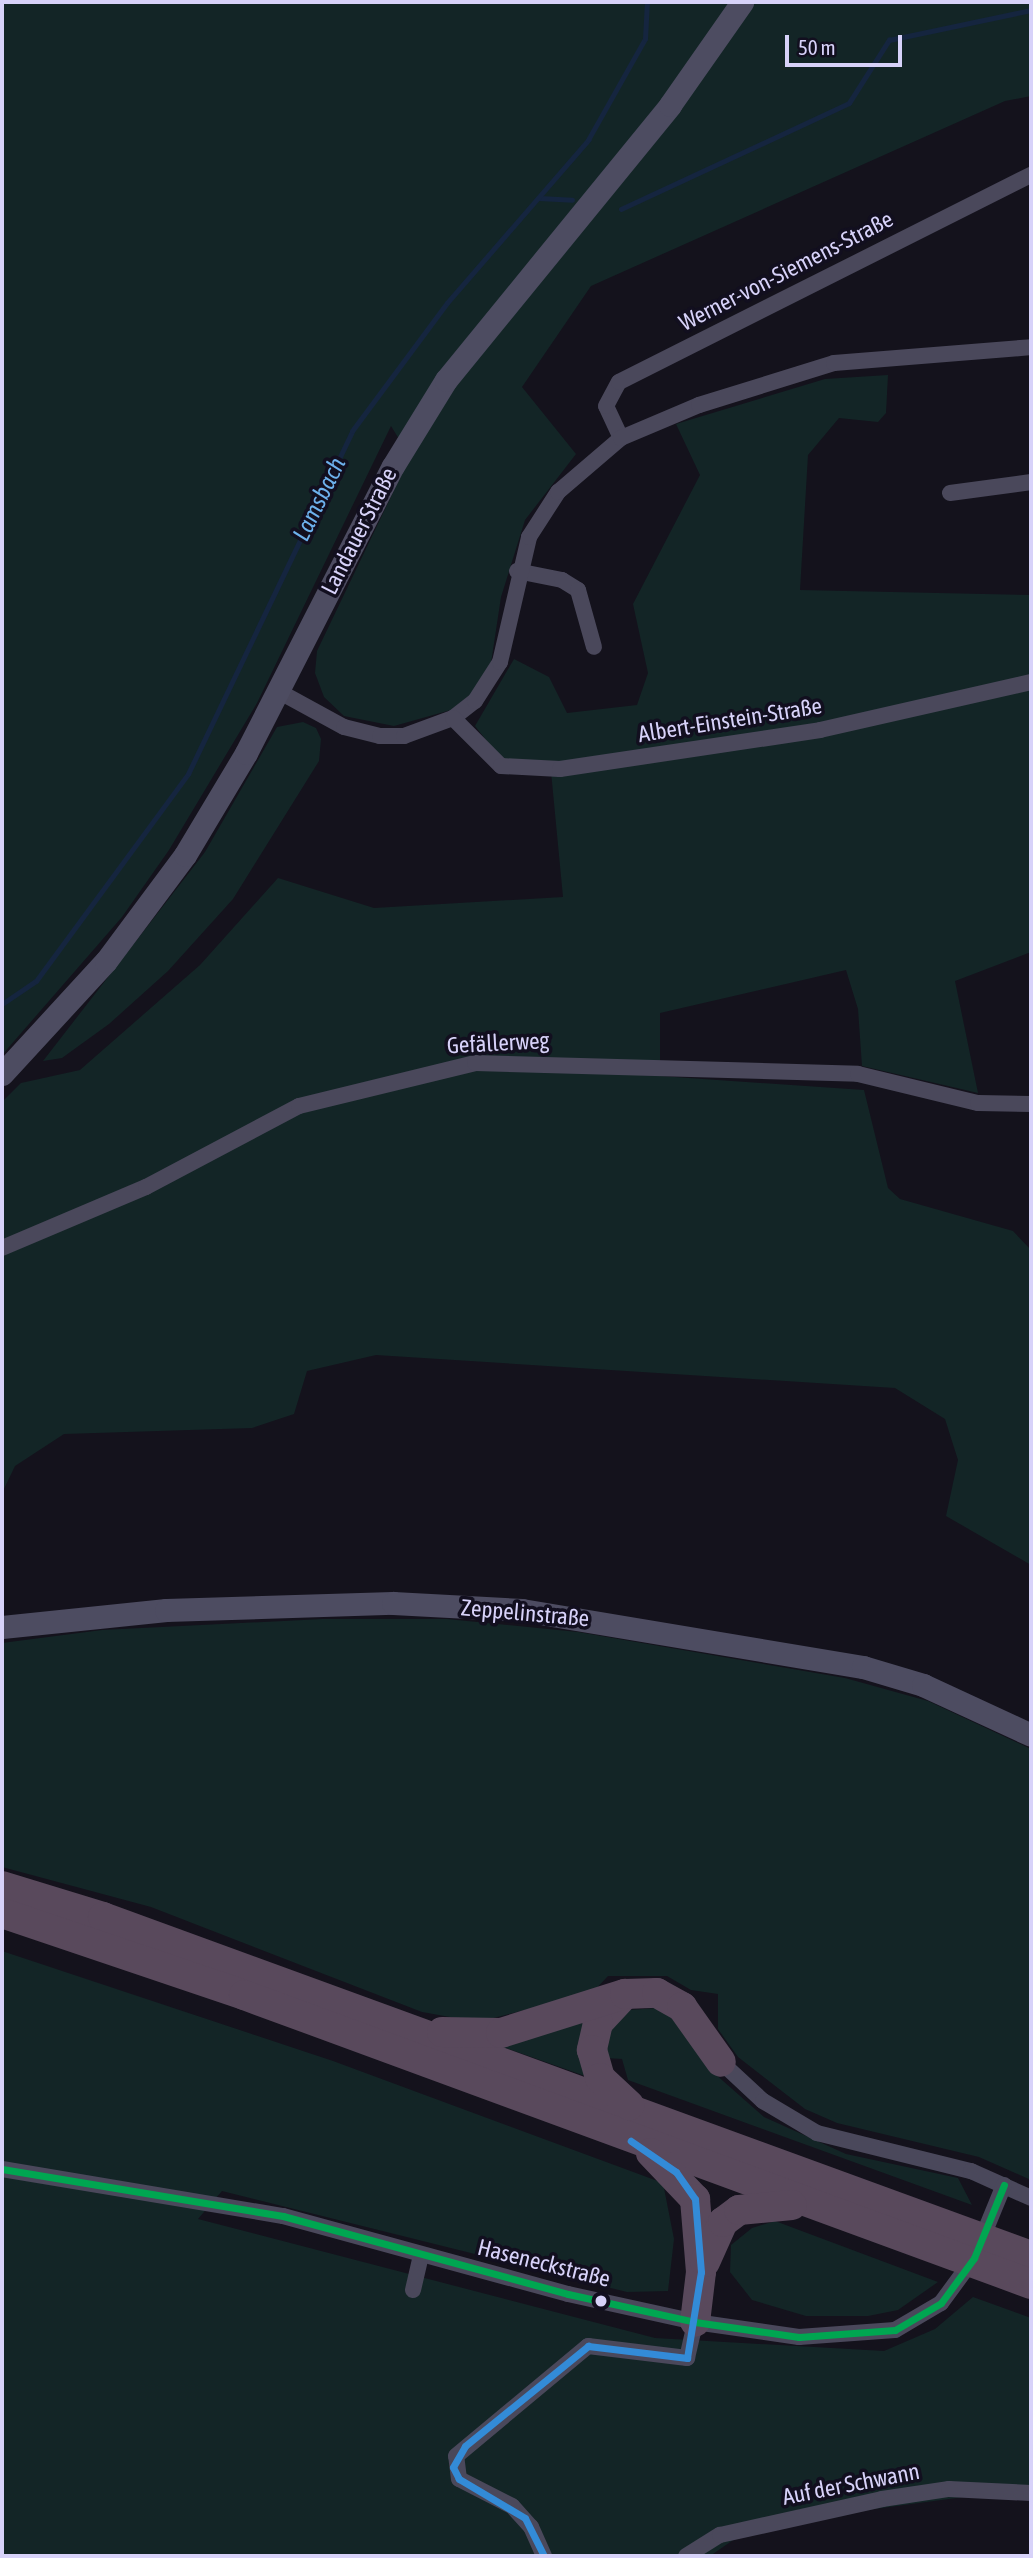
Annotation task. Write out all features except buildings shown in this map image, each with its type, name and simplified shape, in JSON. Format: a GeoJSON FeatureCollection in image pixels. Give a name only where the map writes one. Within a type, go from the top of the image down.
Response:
{"type":"FeatureCollection","features":[{"type":"Feature","properties":{"kind":"highway"},"geometry":{"type":"LineString","coordinates":[[2,1886],[384,2020],[661,2122],[939,2237],[1031,2284]]}},
{"type":"Feature","properties":{"kind":"highway"},"geometry":{"type":"LineString","coordinates":[[2,1913],[830,2211]]}},
{"type":"Feature","properties":{"kind":"highway"},"geometry":{"type":"LineString","coordinates":[[384,2020],[449,2034],[501,2033],[625,1994],[671,1998],[721,2062]]}},
{"type":"Feature","properties":{"kind":"highway"},"geometry":{"type":"LineString","coordinates":[[625,1994],[598,2023],[594,2063],[613,2093],[661,2122]]}},
{"type":"Feature","properties":{"kind":"highway"},"geometry":{"type":"LineString","coordinates":[[622,2135],[688,2186],[699,2219],[701,2272],[695,2322]]}},
{"type":"Feature","properties":{"kind":"highway"},"geometry":{"type":"LineString","coordinates":[[701,2272],[723,2222],[739,2210],[764,2203],[830,2211],[1031,2256]]}},
{"type":"Feature","properties":{"kind":"main road","name":"Landauer Straße"},"geometry":{"type":"LineString","coordinates":[[2,1074],[147,909],[218,804],[393,466],[446,380],[670,105],[742,2]]}},
{"type":"Feature","properties":{"kind":"main road","name":"Zeppelinstraße"},"geometry":{"type":"LineString","coordinates":[[2,1628],[166,1610],[393,1603],[522,1609],[863,1667],[923,1685],[1031,1735]]}},
{"type":"Feature","properties":{"kind":"street","name":"Werner-von-Siemens-Straße"},"geometry":{"type":"LineString","coordinates":[[621,438],[606,406],[618,382],[1031,175]]}},
{"type":"Feature","properties":{"kind":"street"},"geometry":{"type":"LineString","coordinates":[[278,691],[344,727],[380,736],[404,736],[453,718],[475,701],[500,662],[517,571],[529,537],[558,492],[621,438],[699,405],[834,363],[1031,347]]}},
{"type":"Feature","properties":{"kind":"street"},"geometry":{"type":"LineString","coordinates":[[950,493],[1031,482]]}},
{"type":"Feature","properties":{"kind":"street"},"geometry":{"type":"LineString","coordinates":[[517,571],[562,580],[578,590],[594,647]]}},
{"type":"Feature","properties":{"kind":"street","name":"Albert-Einstein-Straße"},"geometry":{"type":"LineString","coordinates":[[453,718],[481,753],[501,765],[560,769],[820,730],[1031,682]]}},
{"type":"Feature","properties":{"kind":"street","name":"Gefällerweg"},"geometry":{"type":"LineString","coordinates":[[2,1248],[146,1187],[299,1106],[475,1063],[859,1074],[978,1103],[1031,1104]]}},
{"type":"Feature","properties":{"kind":"street"},"geometry":{"type":"LineString","coordinates":[[721,2062],[763,2101],[817,2133],[961,2168],[1031,2198]]}},
{"type":"Feature","properties":{"kind":"street","name":"Haseneckstraße"},"geometry":{"type":"LineString","coordinates":[[2,2169],[283,2216],[421,2255],[695,2322],[799,2337],[895,2330],[942,2303],[960,2281],[1004,2185]]}},
{"type":"Feature","properties":{"kind":"street"},"geometry":{"type":"LineString","coordinates":[[412,2290],[421,2255]]}},
{"type":"Feature","properties":{"kind":"street"},"geometry":{"type":"LineString","coordinates":[[544,2556],[531,2527],[512,2506],[459,2479],[456,2456],[588,2346],[687,2358],[695,2322]]}},
{"type":"Feature","properties":{"kind":"street","name":"Auf der Schwann"},"geometry":{"type":"LineString","coordinates":[[686,2556],[720,2535],[882,2499],[948,2489],[1031,2493]]}},
{"type":"Feature","properties":{"kind":"shaded area"},"geometry":{"type":"Polygon","coordinates":[[[2,2],[1031,2],[1031,96],[1005,101],[591,286],[522,387],[576,454],[525,520],[501,597],[491,663],[471,694],[451,710],[394,726],[344,716],[324,697],[315,673],[317,651],[410,457],[391,426],[257,703],[169,850],[122,917],[2,1055],[2,2]]]}},
{"type":"Feature","properties":{"kind":"shaded area"},"geometry":{"type":"Polygon","coordinates":[[[888,375],[886,413],[878,422],[839,418],[808,455],[800,590],[1031,595],[1031,952],[955,981],[978,1093],[862,1066],[858,1009],[846,970],[660,1013],[660,1076],[864,1090],[888,1188],[900,1199],[1013,1231],[1031,1250],[1031,1565],[946,1516],[958,1460],[945,1419],[895,1388],[376,1355],[307,1371],[294,1414],[252,1428],[64,1434],[15,1466],[2,1493],[2,1102],[21,1083],[80,1070],[200,965],[278,878],[374,908],[563,897],[550,761],[501,759],[475,726],[514,659],[549,677],[567,713],[637,705],[648,673],[633,604],[700,475],[676,424],[825,379],[888,375]]]}},
{"type":"Feature","properties":{"kind":"shaded area"},"geometry":{"type":"Polygon","coordinates":[[[303,722],[316,728],[321,739],[319,761],[233,899],[168,971],[109,1024],[62,1058],[43,1061],[205,852],[277,727],[303,722]]]}},
{"type":"Feature","properties":{"kind":"shaded area"},"geometry":{"type":"Polygon","coordinates":[[[323,1619],[447,1619],[578,1632],[845,1678],[928,1701],[1031,1749],[1031,2180],[979,2157],[837,2123],[805,2109],[738,2057],[718,2029],[718,1994],[691,1990],[667,1976],[608,1976],[592,1993],[478,2022],[422,2012],[151,1907],[2,1867],[2,1643],[102,1630],[323,1619]]]}},
{"type":"Feature","properties":{"kind":"shaded area"},"geometry":{"type":"Polygon","coordinates":[[[2,1951],[333,2061],[663,2183],[674,2239],[668,2291],[627,2292],[222,2191],[198,2219],[655,2338],[884,2351],[935,2329],[973,2297],[1031,2318],[1031,2488],[755,2525],[710,2556],[2,2556],[2,1951]]]}},
{"type":"Feature","properties":{"kind":"shaded area"},"geometry":{"type":"Polygon","coordinates":[[[657,2008],[678,2021],[714,2073],[764,2117],[846,2154],[958,2178],[972,2205],[628,2080],[622,2059],[606,2058],[608,2028],[628,2010],[657,2008]]]}},
{"type":"Feature","properties":{"kind":"shaded area"},"geometry":{"type":"Polygon","coordinates":[[[587,2015],[588,2077],[492,2043],[587,2015]]]}},
{"type":"Feature","properties":{"kind":"shaded area"},"geometry":{"type":"Polygon","coordinates":[[[775,2221],[938,2282],[898,2310],[868,2316],[806,2316],[752,2300],[730,2272],[731,2245],[752,2228],[775,2221]]]}},
{"type":"Feature","properties":{"kind":"waterway","name":"Lamsbach"},"geometry":{"type":"LineString","coordinates":[[2,1004],[36,981],[188,774],[352,431],[447,303],[588,140],[645,39],[647,2]]}},
{"type":"Feature","properties":{"kind":"waterway"},"geometry":{"type":"LineString","coordinates":[[621,209],[849,103],[889,40],[1031,10]]}},
{"type":"Feature","properties":{"kind":"waterway"},"geometry":{"type":"LineString","coordinates":[[539,198],[572,200]]}},
{"type":"Feature","properties":{"kind":"transit line"},"geometry":{"type":"LineString","coordinates":[[544,2556],[525,2518],[459,2479],[453,2467],[465,2446],[588,2346],[687,2358],[701,2272],[695,2199],[676,2172],[631,2141]]}},
{"type":"Feature","properties":{"kind":"transit line"},"geometry":{"type":"LineString","coordinates":[[2,2169],[283,2216],[568,2294],[695,2322],[799,2337],[895,2330],[941,2303],[974,2258],[1004,2185]]}}]}
